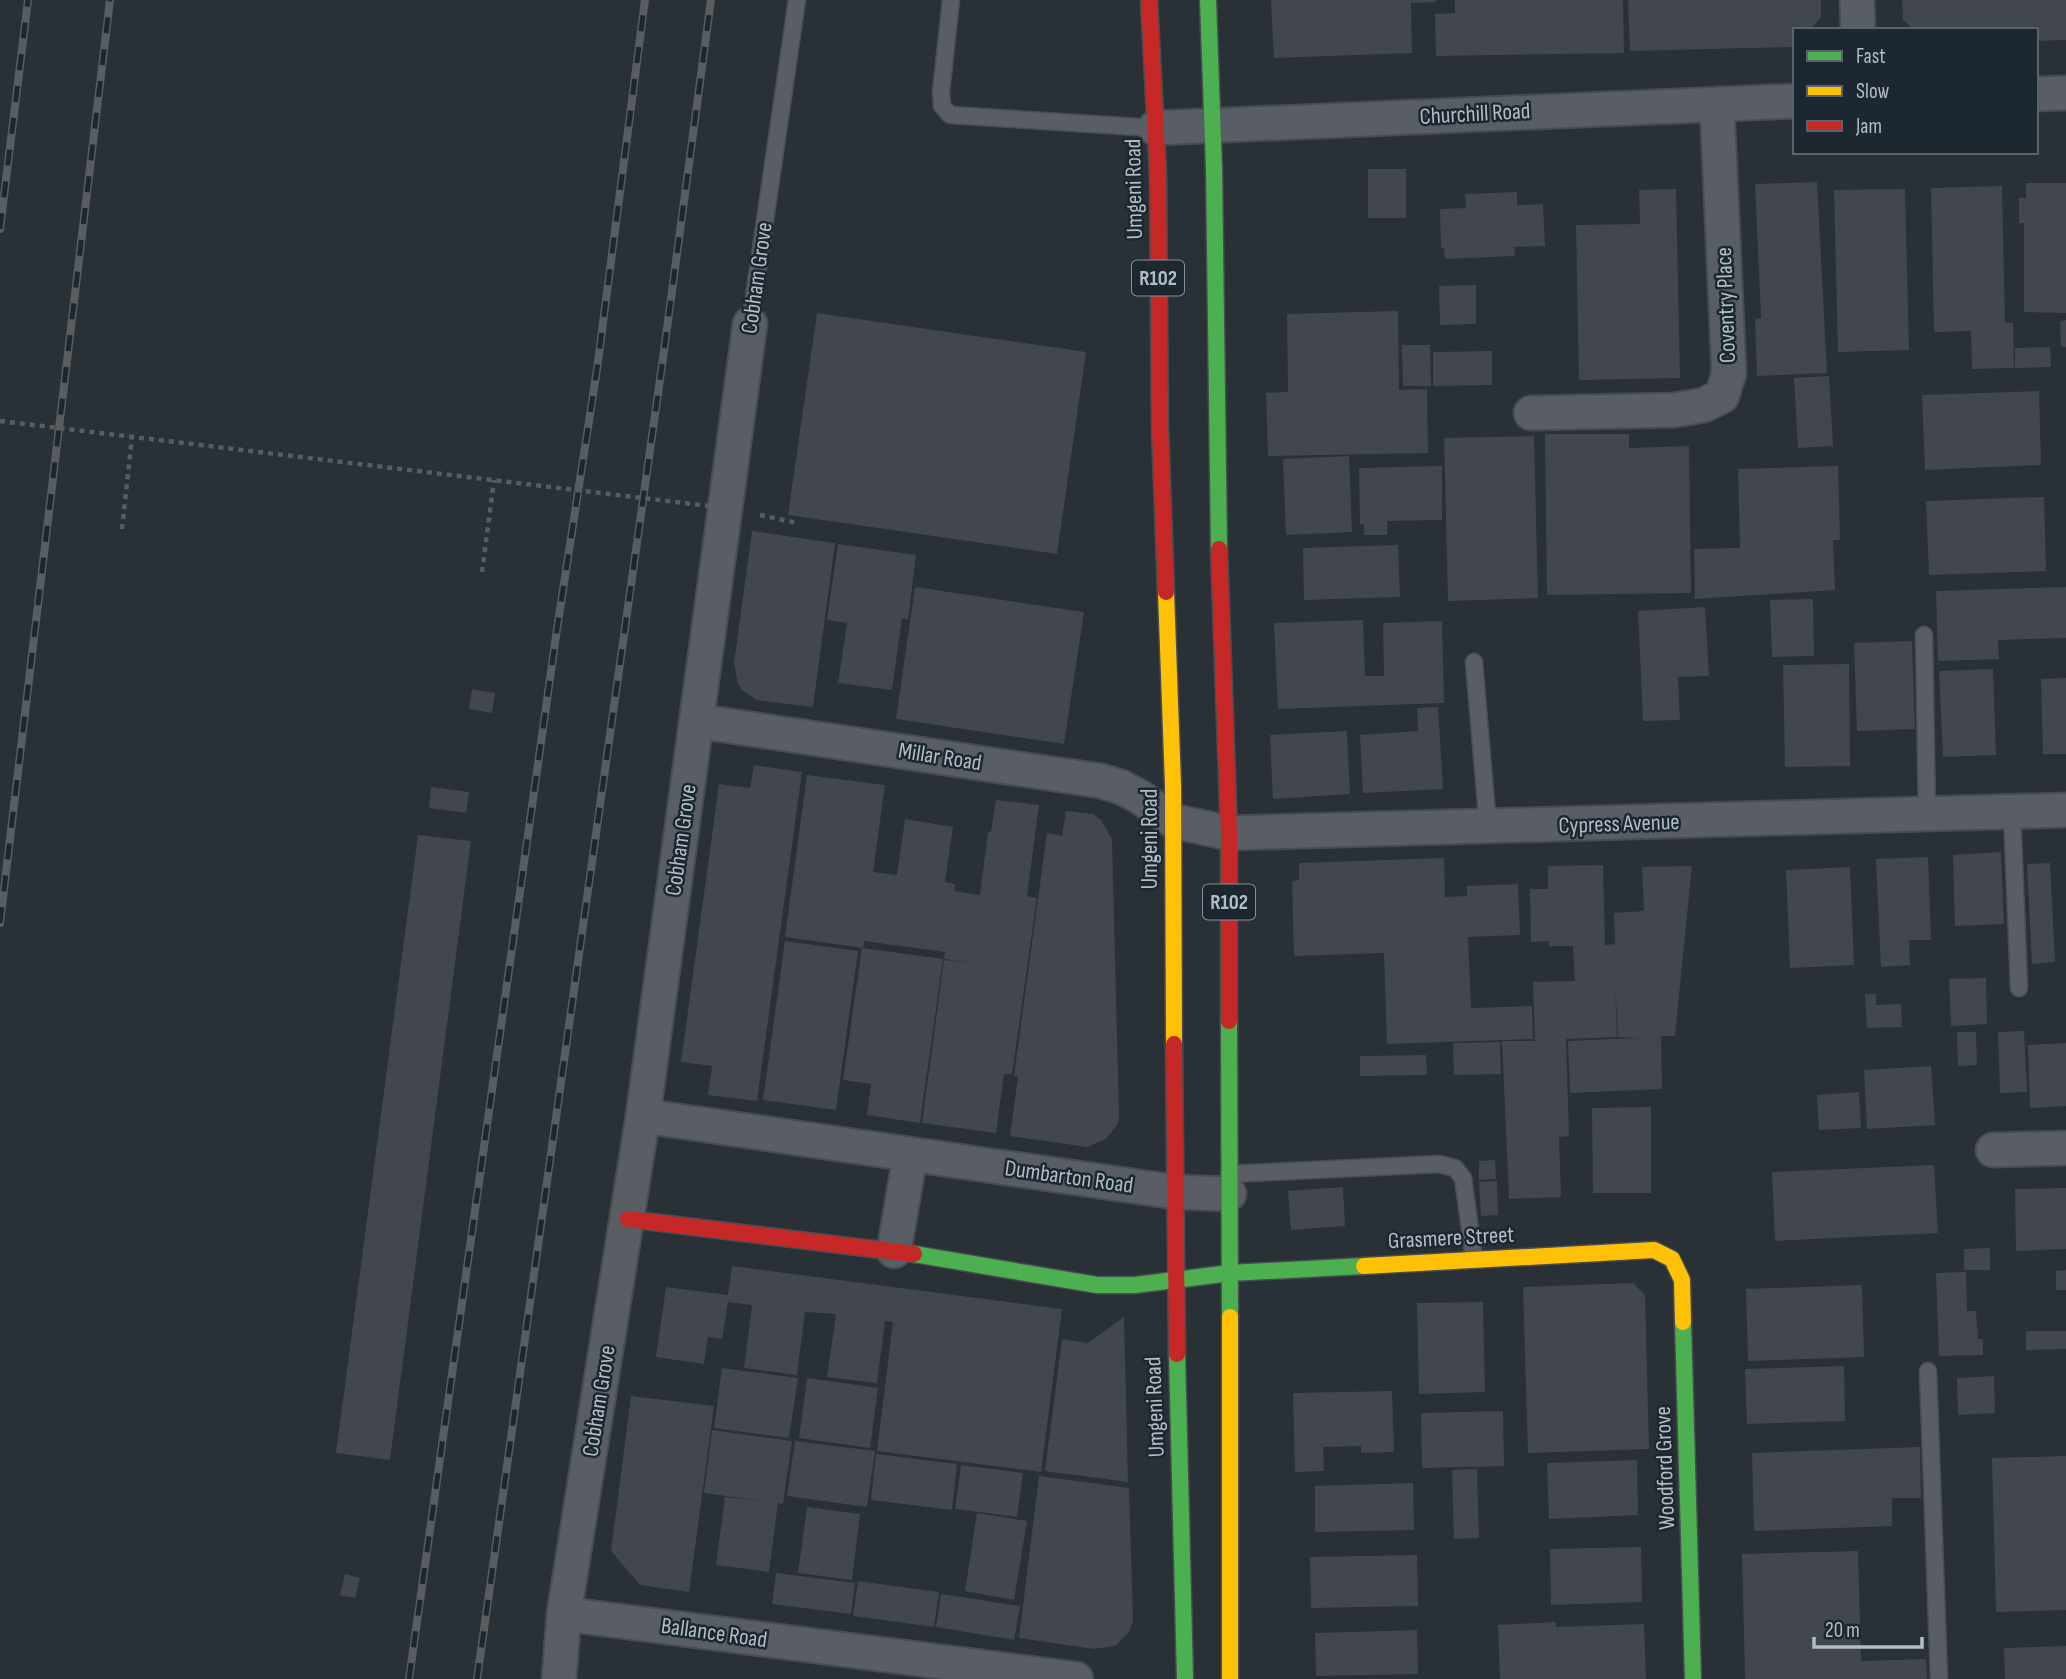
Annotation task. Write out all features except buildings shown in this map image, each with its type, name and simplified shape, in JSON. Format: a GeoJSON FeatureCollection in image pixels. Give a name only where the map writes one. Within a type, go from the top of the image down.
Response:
{"type":"FeatureCollection","features":[{"type":"Feature","properties":{"kind":"main road","name":"Umgeni Road"},"geometry":{"type":"LineString","coordinates":[[1149,0],[1158,173],[1165,428],[1173,821],[1175,1278],[1185,1679]]}},
{"type":"Feature","properties":{"kind":"main road","name":"R102"},"geometry":{"type":"LineString","coordinates":[[1208,0],[1213,126],[1211,428],[1229,833],[1230,1679]]}},
{"type":"Feature","properties":{"kind":"main road"},"geometry":{"type":"LineString","coordinates":[[628,1219],[894,1251],[1097,1285],[1135,1284],[1175,1278]]}},
{"type":"Feature","properties":{"kind":"main road","name":"Grasmere Street"},"geometry":{"type":"LineString","coordinates":[[1175,1278],[1639,1250],[1654,1251],[1672,1259]]}},
{"type":"Feature","properties":{"kind":"main road","name":"Woodford Grove"},"geometry":{"type":"LineString","coordinates":[[1672,1259],[1682,1280],[1693,1679]]}},
{"type":"Feature","properties":{"kind":"street"},"geometry":{"type":"LineString","coordinates":[[1857,0],[1858,28]]}},
{"type":"Feature","properties":{"kind":"street"},"geometry":{"type":"LineString","coordinates":[[2038,94],[2066,93]]}},
{"type":"Feature","properties":{"kind":"street","name":"Churchill Road"},"geometry":{"type":"LineString","coordinates":[[1155,128],[1793,102]]}},
{"type":"Feature","properties":{"kind":"street","name":"Coventry Place"},"geometry":{"type":"LineString","coordinates":[[1531,413],[1675,410],[1704,405],[1722,396],[1729,373],[1717,104]]}},
{"type":"Feature","properties":{"kind":"street","name":"Cobham Grove"},"geometry":{"type":"LineString","coordinates":[[559,1679],[564,1614],[643,1116],[750,324]]}},
{"type":"Feature","properties":{"kind":"street","name":"Millar Road"},"geometry":{"type":"LineString","coordinates":[[697,721],[1101,782],[1121,787],[1140,797],[1173,821]]}},
{"type":"Feature","properties":{"kind":"street","name":"Cypress Avenue"},"geometry":{"type":"LineString","coordinates":[[1173,821],[1229,833],[2066,810]]}},
{"type":"Feature","properties":{"kind":"street","name":"Dumbarton Road"},"geometry":{"type":"LineString","coordinates":[[643,1116],[1175,1192],[1229,1184]]}},
{"type":"Feature","properties":{"kind":"street"},"geometry":{"type":"LineString","coordinates":[[1993,1150],[2066,1148]]}},
{"type":"Feature","properties":{"kind":"street"},"geometry":{"type":"LineString","coordinates":[[894,1251],[910,1156]]}},
{"type":"Feature","properties":{"kind":"street","name":"Ballance Road"},"geometry":{"type":"LineString","coordinates":[[564,1614],[863,1666],[1076,1679]]}},
{"type":"Feature","properties":{"kind":"lane","name":"Cobham Grove"},"geometry":{"type":"LineString","coordinates":[[750,324],[797,0]]}},
{"type":"Feature","properties":{"kind":"lane"},"geometry":{"type":"LineString","coordinates":[[951,0],[941,92],[942,106],[950,115],[1155,128]]}},
{"type":"Feature","properties":{"kind":"lane"},"geometry":{"type":"LineString","coordinates":[[1924,635],[1927,814]]}},
{"type":"Feature","properties":{"kind":"lane"},"geometry":{"type":"LineString","coordinates":[[1474,662],[1488,827]]}},
{"type":"Feature","properties":{"kind":"lane"},"geometry":{"type":"LineString","coordinates":[[2012,812],[2019,988]]}},
{"type":"Feature","properties":{"kind":"lane"},"geometry":{"type":"LineString","coordinates":[[1229,1184],[1439,1164],[1455,1168],[1463,1178],[1474,1259]]}},
{"type":"Feature","properties":{"kind":"lane"},"geometry":{"type":"LineString","coordinates":[[1928,1371],[1939,1679]]}},
{"type":"Feature","properties":{"kind":"path"},"geometry":{"type":"LineString","coordinates":[[0,421],[726,508]]}},
{"type":"Feature","properties":{"kind":"path"},"geometry":{"type":"LineString","coordinates":[[122,529],[132,437]]}},
{"type":"Feature","properties":{"kind":"path"},"geometry":{"type":"LineString","coordinates":[[482,572],[494,480]]}},
{"type":"Feature","properties":{"kind":"railway"},"geometry":{"type":"LineString","coordinates":[[0,229],[28,0]]}},
{"type":"Feature","properties":{"kind":"railway"},"geometry":{"type":"LineString","coordinates":[[0,923],[110,0]]}},
{"type":"Feature","properties":{"kind":"railway"},"geometry":{"type":"LineString","coordinates":[[409,1679],[557,629],[597,369],[645,0]]}},
{"type":"Feature","properties":{"kind":"railway"},"geometry":{"type":"LineString","coordinates":[[477,1679],[711,0]]}},
{"type":"Feature","properties":{"kind":"traffic: fast"},"geometry":{"type":"LineString","coordinates":[[1208,0],[1214,168],[1219,549]]}},
{"type":"Feature","properties":{"kind":"traffic: fast"},"geometry":{"type":"LineString","coordinates":[[1229,1021],[1230,1317]]}},
{"type":"Feature","properties":{"kind":"traffic: fast"},"geometry":{"type":"LineString","coordinates":[[914,1254],[1097,1285],[1135,1285],[1230,1273],[1364,1266]]}},
{"type":"Feature","properties":{"kind":"traffic: fast"},"geometry":{"type":"LineString","coordinates":[[1683,1322],[1693,1679]]}},
{"type":"Feature","properties":{"kind":"traffic: fast"},"geometry":{"type":"LineString","coordinates":[[1177,1354],[1185,1679]]}},
{"type":"Feature","properties":{"kind":"traffic: slow"},"geometry":{"type":"LineString","coordinates":[[1166,592],[1173,785],[1174,1044]]}},
{"type":"Feature","properties":{"kind":"traffic: slow"},"geometry":{"type":"LineString","coordinates":[[1364,1266],[1654,1250],[1672,1259],[1682,1280],[1683,1322]]}},
{"type":"Feature","properties":{"kind":"traffic: slow"},"geometry":{"type":"LineString","coordinates":[[1230,1317],[1230,1679]]}},
{"type":"Feature","properties":{"kind":"traffic: jam"},"geometry":{"type":"LineString","coordinates":[[1149,0],[1158,173],[1160,428],[1166,592]]}},
{"type":"Feature","properties":{"kind":"traffic: jam"},"geometry":{"type":"LineString","coordinates":[[1219,549],[1229,833],[1229,1021]]}},
{"type":"Feature","properties":{"kind":"traffic: jam"},"geometry":{"type":"LineString","coordinates":[[1174,1044],[1177,1354]]}},
{"type":"Feature","properties":{"kind":"traffic: jam"},"geometry":{"type":"LineString","coordinates":[[628,1219],[914,1254]]}}]}
